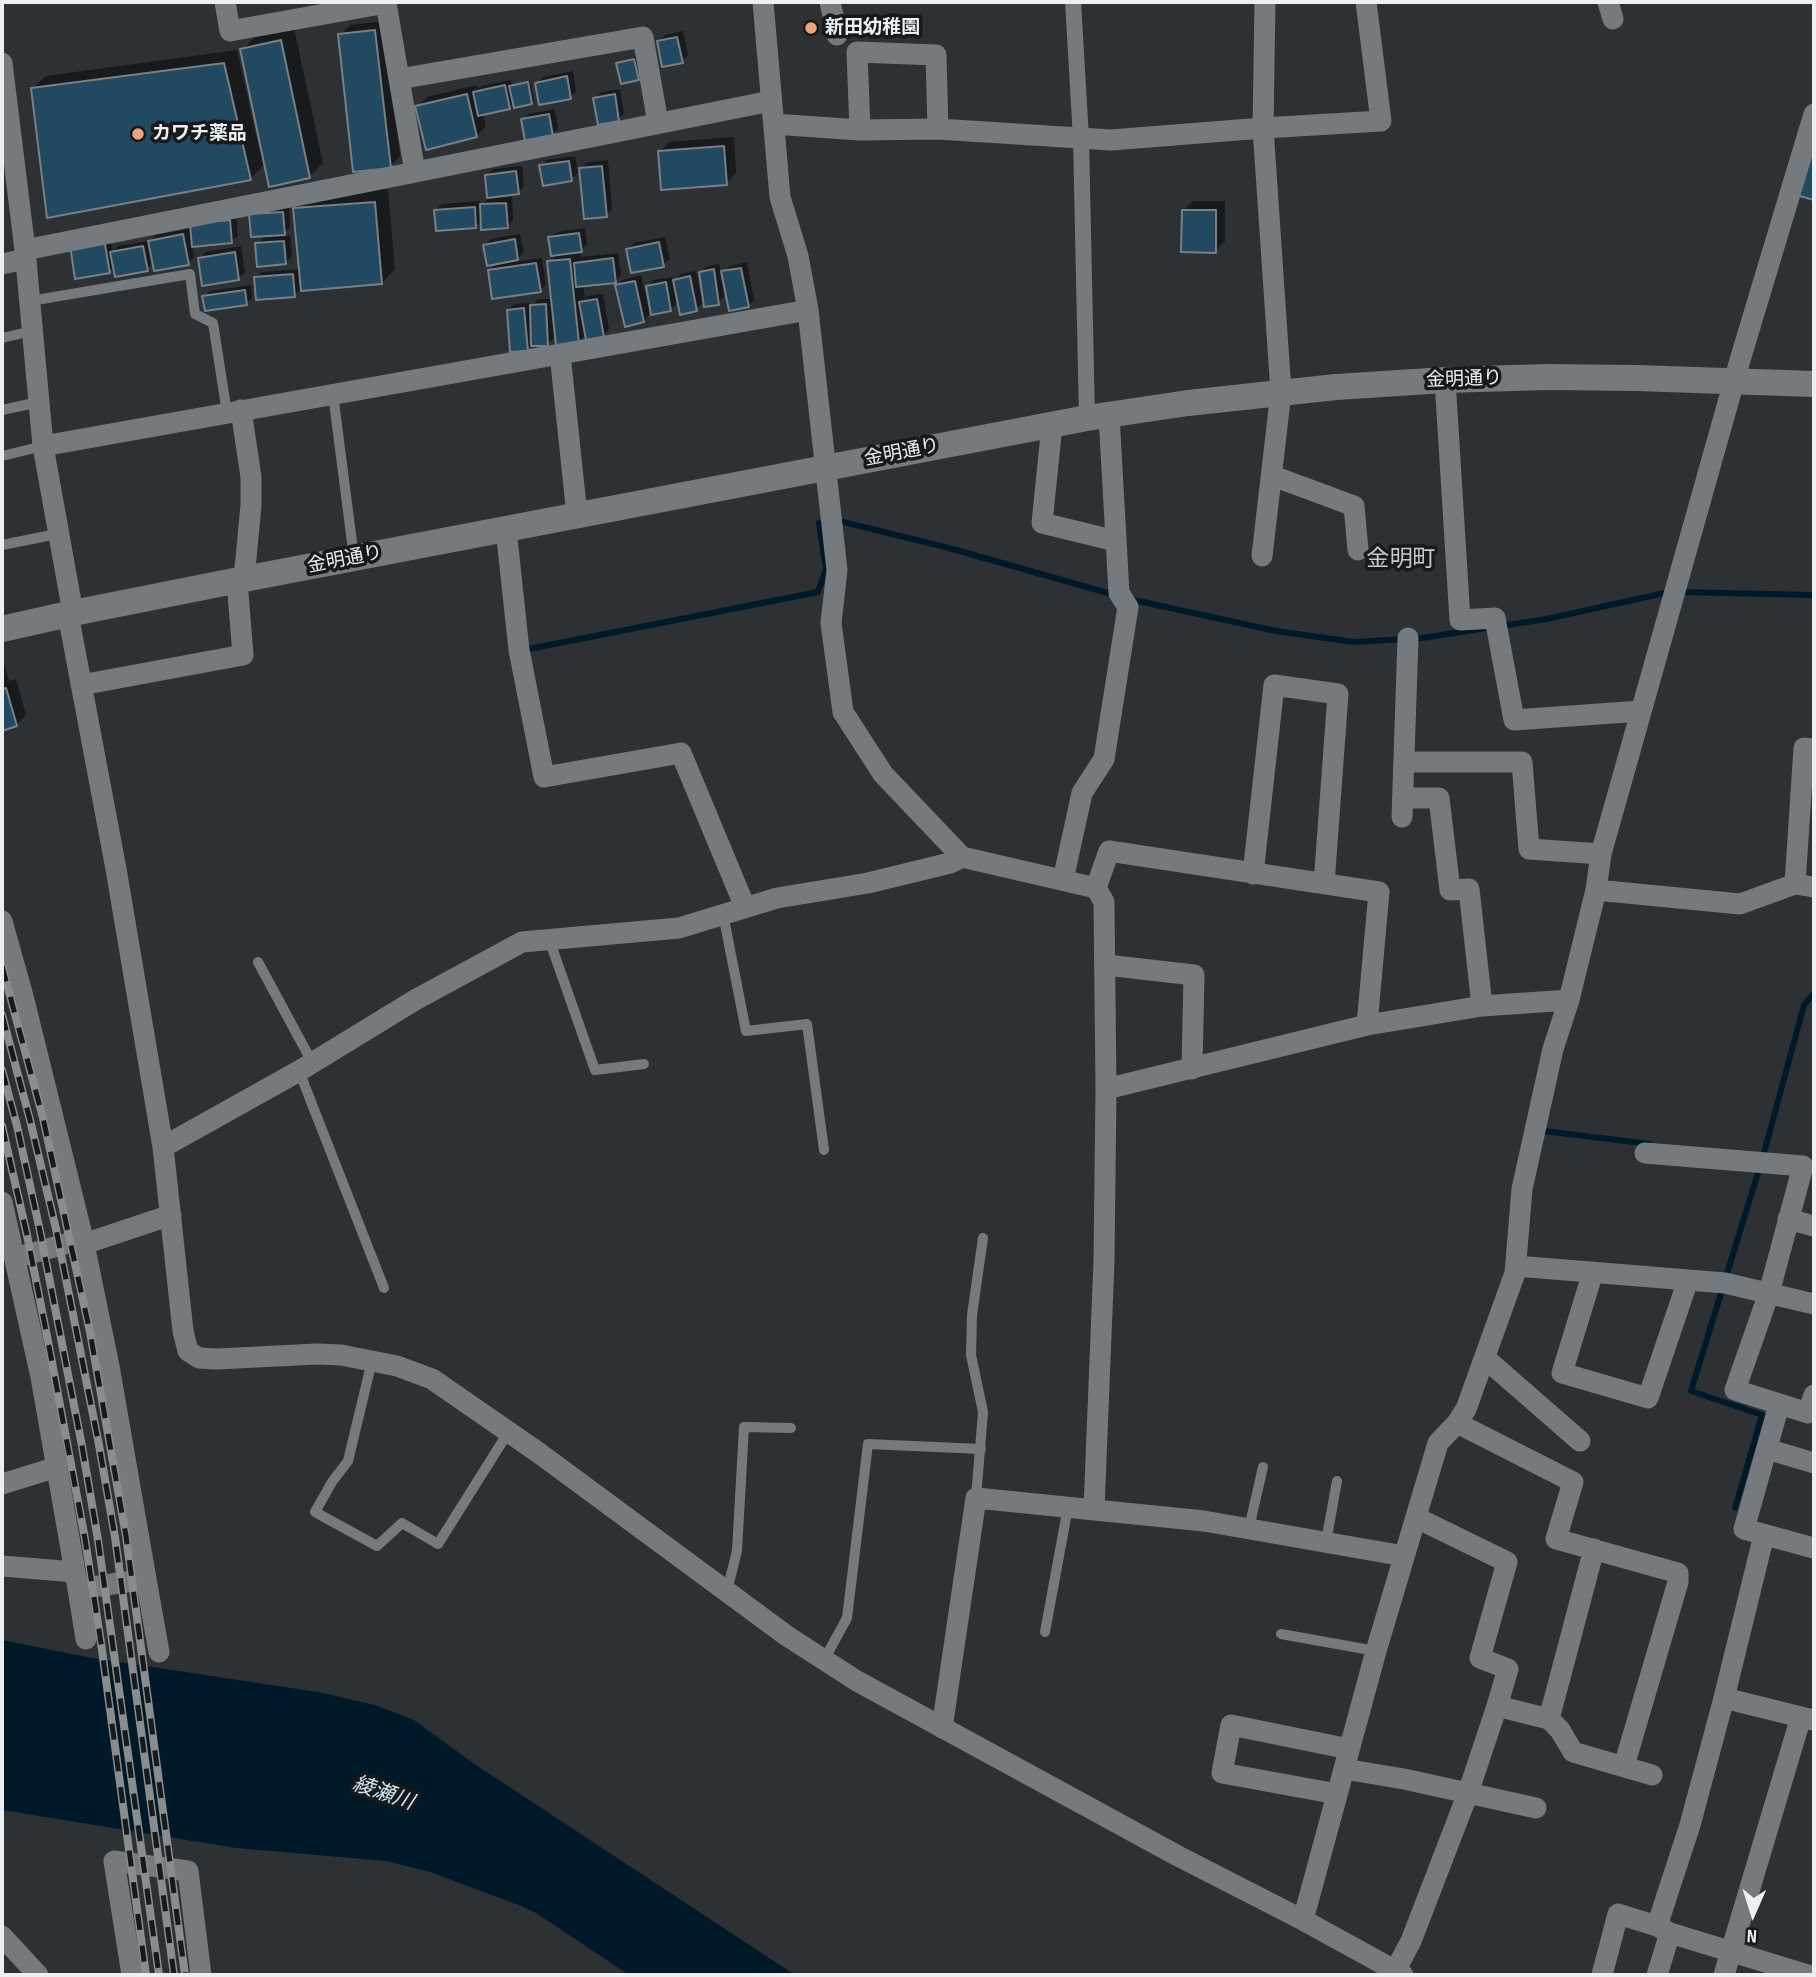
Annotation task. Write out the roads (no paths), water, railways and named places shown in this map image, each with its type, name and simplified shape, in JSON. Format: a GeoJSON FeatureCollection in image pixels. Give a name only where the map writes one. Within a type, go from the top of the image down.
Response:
{"type":"FeatureCollection","features":[{"type":"Feature","properties":{"kind":"street"},"geometry":{"type":"LineString","coordinates":[[225,2],[230,31],[386,4],[415,172]]}},
{"type":"Feature","properties":{"kind":"street"},"geometry":{"type":"LineString","coordinates":[[763,2],[780,197],[798,256],[808,310],[837,570],[831,623],[844,712],[883,774],[962,857],[1096,888],[1104,902],[1104,1261],[1094,1509]]}},
{"type":"Feature","properties":{"kind":"street"},"geometry":{"type":"LineString","coordinates":[[830,2],[837,35]]}},
{"type":"Feature","properties":{"kind":"street"},"geometry":{"type":"LineString","coordinates":[[1063,880],[1082,793],[1104,759],[1128,607],[1119,593],[1116,541],[1098,416],[1073,2]]}},
{"type":"Feature","properties":{"kind":"street"},"geometry":{"type":"LineString","coordinates":[[1262,556],[1281,392],[1263,128],[1265,2]]}},
{"type":"Feature","properties":{"kind":"street"},"geometry":{"type":"LineString","coordinates":[[774,124],[860,130],[938,129],[1122,139],[1381,121],[1366,2]]}},
{"type":"Feature","properties":{"kind":"street"},"geometry":{"type":"LineString","coordinates":[[399,79],[643,37],[658,123]]}},
{"type":"Feature","properties":{"kind":"street"},"geometry":{"type":"LineString","coordinates":[[860,130],[857,52],[936,55],[938,129]]}},
{"type":"Feature","properties":{"kind":"street"},"geometry":{"type":"LineString","coordinates":[[2,64],[30,301],[43,446],[81,685],[116,869],[163,1147],[183,1331],[188,1351],[199,1358],[218,1359],[341,1355],[397,1366],[432,1380],[509,1431],[787,1636],[858,1681],[1399,1973],[1468,1793],[1508,1669],[1480,1658],[1507,1562],[1417,1518]]}},
{"type":"Feature","properties":{"kind":"street"},"geometry":{"type":"LineString","coordinates":[[2,264],[25,255],[415,172],[771,101]]}},
{"type":"Feature","properties":{"kind":"street"},"geometry":{"type":"LineString","coordinates":[[1303,1920],[1376,1651],[1438,1443],[1466,1409],[1516,1273],[1522,1189],[1553,1049],[1569,1000],[1597,890],[1601,854],[1767,268],[1814,114]]}},
{"type":"Feature","properties":{"kind":"street"},"geometry":{"type":"LineString","coordinates":[[43,446],[808,310]]}},
{"type":"Feature","properties":{"kind":"street"},"geometry":{"type":"LineString","coordinates":[[560,354],[577,515]]}},
{"type":"Feature","properties":{"kind":"street","name":"金明通り"},"geometry":{"type":"LineString","coordinates":[[2,629],[70,613],[506,528],[1098,416],[1281,392],[1445,380],[1546,377],[1814,384]]}},
{"type":"Feature","properties":{"kind":"street"},"geometry":{"type":"LineString","coordinates":[[1445,380],[1460,620],[1495,618],[1514,720],[1641,711]]}},
{"type":"Feature","properties":{"kind":"street"},"geometry":{"type":"LineString","coordinates":[[81,685],[243,655],[241,580],[251,505],[251,477],[234,412]]}},
{"type":"Feature","properties":{"kind":"street"},"geometry":{"type":"LineString","coordinates":[[1052,425],[1042,523],[1116,541]]}},
{"type":"Feature","properties":{"kind":"street"},"geometry":{"type":"LineString","coordinates":[[1273,476],[1354,506],[1358,550]]}},
{"type":"Feature","properties":{"kind":"street"},"geometry":{"type":"LineString","coordinates":[[506,528],[519,650],[544,777],[681,753],[745,907]]}},
{"type":"Feature","properties":{"kind":"street"},"geometry":{"type":"LineString","coordinates":[[1408,638],[1402,807],[1439,797],[1450,890],[1469,889],[1482,1006]]}},
{"type":"Feature","properties":{"kind":"street"},"geometry":{"type":"LineString","coordinates":[[1252,874],[1274,685],[1338,694],[1324,884]]}},
{"type":"Feature","properties":{"kind":"street"},"geometry":{"type":"LineString","coordinates":[[1597,890],[1740,904],[1805,886],[1804,748],[1814,749]]}},
{"type":"Feature","properties":{"kind":"street"},"geometry":{"type":"LineString","coordinates":[[1404,762],[1522,762],[1528,849],[1601,854]]}},
{"type":"Feature","properties":{"kind":"street"},"geometry":{"type":"LineString","coordinates":[[1096,888],[1109,851],[1380,892],[1367,1025]]}},
{"type":"Feature","properties":{"kind":"street"},"geometry":{"type":"LineString","coordinates":[[163,1147],[306,1067],[415,1000],[522,942],[680,928],[745,907],[807,892],[868,883],[950,863],[962,857]]}},
{"type":"Feature","properties":{"kind":"street"},"geometry":{"type":"LineString","coordinates":[[2,921],[84,1241],[159,1652]]}},
{"type":"Feature","properties":{"kind":"street"},"geometry":{"type":"LineString","coordinates":[[1106,965],[1195,975],[1192,1069]]}},
{"type":"Feature","properties":{"kind":"street"},"geometry":{"type":"LineString","coordinates":[[1106,1089],[1367,1025],[1482,1006],[1569,1000]]}},
{"type":"Feature","properties":{"kind":"street"},"geometry":{"type":"LineString","coordinates":[[1645,1153],[1802,1166],[1769,1293],[1735,1390],[1808,1413],[1814,1395]]}},
{"type":"Feature","properties":{"kind":"street"},"geometry":{"type":"LineString","coordinates":[[2,1202],[10,1261],[41,1377],[86,1639]]}},
{"type":"Feature","properties":{"kind":"street"},"geometry":{"type":"LineString","coordinates":[[10,1261],[172,1215]]}},
{"type":"Feature","properties":{"kind":"street"},"geometry":{"type":"LineString","coordinates":[[1788,1219],[1814,1226]]}},
{"type":"Feature","properties":{"kind":"street"},"geometry":{"type":"LineString","coordinates":[[1516,1266],[1725,1283],[1814,1304]]}},
{"type":"Feature","properties":{"kind":"street"},"geometry":{"type":"LineString","coordinates":[[1593,1272],[1562,1373],[1648,1398],[1688,1280]]}},
{"type":"Feature","properties":{"kind":"street"},"geometry":{"type":"LineString","coordinates":[[1486,1359],[1580,1441]]}},
{"type":"Feature","properties":{"kind":"street"},"geometry":{"type":"LineString","coordinates":[[1779,1405],[1744,1529],[1814,1548]]}},
{"type":"Feature","properties":{"kind":"street"},"geometry":{"type":"LineString","coordinates":[[1457,1423],[1573,1482],[1556,1539],[1678,1573],[1678,1582],[1624,1766]]}},
{"type":"Feature","properties":{"kind":"street"},"geometry":{"type":"LineString","coordinates":[[1767,1449],[1814,1463]]}},
{"type":"Feature","properties":{"kind":"street"},"geometry":{"type":"LineString","coordinates":[[2,1484],[57,1467]]}},
{"type":"Feature","properties":{"kind":"street"},"geometry":{"type":"LineString","coordinates":[[942,1728],[976,1498],[1204,1521],[1404,1556]]}},
{"type":"Feature","properties":{"kind":"street"},"geometry":{"type":"LineString","coordinates":[[1657,1975],[1663,1930],[1764,1535]]}},
{"type":"Feature","properties":{"kind":"street"},"geometry":{"type":"LineString","coordinates":[[1549,1718],[1594,1549]]}},
{"type":"Feature","properties":{"kind":"street"},"geometry":{"type":"LineString","coordinates":[[2,1566],[76,1580],[146,1579]]}},
{"type":"Feature","properties":{"kind":"street"},"geometry":{"type":"LineString","coordinates":[[1724,1698],[1808,1719],[1724,1975]]}},
{"type":"Feature","properties":{"kind":"street"},"geometry":{"type":"LineString","coordinates":[[1497,1706],[1549,1718],[1573,1752],[1652,1775]]}},
{"type":"Feature","properties":{"kind":"street"},"geometry":{"type":"LineString","coordinates":[[1337,1794],[1222,1773],[1231,1725],[1468,1793],[1536,1808]]}},
{"type":"Feature","properties":{"kind":"street"},"geometry":{"type":"LineString","coordinates":[[132,1975],[114,1861],[188,1871],[201,1975]]}},
{"type":"Feature","properties":{"kind":"street"},"geometry":{"type":"LineString","coordinates":[[1602,1975],[1618,1914],[1808,1975]]}},
{"type":"Feature","properties":{"kind":"street"},"geometry":{"type":"LineString","coordinates":[[2,1937],[38,1975]]}},
{"type":"Feature","properties":{"kind":"lane"},"geometry":{"type":"LineString","coordinates":[[30,301],[190,274],[195,314],[213,323],[234,412]]}},
{"type":"Feature","properties":{"kind":"lane"},"geometry":{"type":"LineString","coordinates":[[2,338],[32,331]]}},
{"type":"Feature","properties":{"kind":"lane"},"geometry":{"type":"LineString","coordinates":[[333,394],[354,558]]}},
{"type":"Feature","properties":{"kind":"lane"},"geometry":{"type":"LineString","coordinates":[[2,410],[39,402]]}},
{"type":"Feature","properties":{"kind":"lane"},"geometry":{"type":"LineString","coordinates":[[2,456],[43,446]]}},
{"type":"Feature","properties":{"kind":"lane"},"geometry":{"type":"LineString","coordinates":[[2,545],[57,534]]}},
{"type":"Feature","properties":{"kind":"lane"},"geometry":{"type":"LineString","coordinates":[[723,914],[746,1031],[807,1024],[824,1150]]}},
{"type":"Feature","properties":{"kind":"lane"},"geometry":{"type":"LineString","coordinates":[[549,939],[595,1070],[644,1064]]}},
{"type":"Feature","properties":{"kind":"lane"},"geometry":{"type":"LineString","coordinates":[[258,962],[306,1067],[384,1288]]}},
{"type":"Feature","properties":{"kind":"lane"},"geometry":{"type":"LineString","coordinates":[[976,1498],[984,1412],[971,1355],[972,1315],[982,1238]]}},
{"type":"Feature","properties":{"kind":"lane"},"geometry":{"type":"LineString","coordinates":[[372,1361],[348,1461],[315,1512],[377,1546],[402,1523],[438,1544],[509,1431]]}},
{"type":"Feature","properties":{"kind":"lane"},"geometry":{"type":"LineString","coordinates":[[727,1591],[737,1552],[744,1427],[791,1428]]}},
{"type":"Feature","properties":{"kind":"lane"},"geometry":{"type":"LineString","coordinates":[[824,1660],[846,1618],[868,1444],[981,1449]]}},
{"type":"Feature","properties":{"kind":"lane"},"geometry":{"type":"LineString","coordinates":[[1249,1528],[1262,1466]]}},
{"type":"Feature","properties":{"kind":"lane"},"geometry":{"type":"LineString","coordinates":[[1326,1542],[1337,1481]]}},
{"type":"Feature","properties":{"kind":"lane"},"geometry":{"type":"LineString","coordinates":[[1045,1632],[1068,1507]]}},
{"type":"Feature","properties":{"kind":"lane"},"geometry":{"type":"LineString","coordinates":[[1281,1634],[1376,1651]]}},
{"type":"Feature","properties":{"kind":"water","name":"綾瀬川"},"geometry":{"type":"Polygon","coordinates":[[[2,1640],[92,1658],[318,1692],[375,1705],[414,1720],[473,1763],[795,1975],[629,1975],[536,1913],[430,1872],[386,1861],[236,1848],[2,1810],[2,1640]]]}},
{"type":"Feature","properties":{"kind":"waterway"},"geometry":{"type":"LineString","coordinates":[[529,649],[818,592],[826,569],[819,523],[839,521],[949,548],[1115,595]]}},
{"type":"Feature","properties":{"kind":"waterway"},"geometry":{"type":"LineString","coordinates":[[1501,626],[1547,619],[1669,592]]}},
{"type":"Feature","properties":{"kind":"waterway"},"geometry":{"type":"LineString","coordinates":[[1680,592],[1814,595]]}},
{"type":"Feature","properties":{"kind":"waterway"},"geometry":{"type":"LineString","coordinates":[[1129,599],[1276,631],[1354,642],[1422,638],[1487,628]]}},
{"type":"Feature","properties":{"kind":"waterway"},"geometry":{"type":"LineString","coordinates":[[1735,1508],[1762,1415],[1691,1391],[1764,1153],[1804,1005],[1814,993]]}},
{"type":"Feature","properties":{"kind":"waterway"},"geometry":{"type":"LineString","coordinates":[[1544,1131],[1650,1144]]}},
{"type":"Feature","properties":{"kind":"railway"},"geometry":{"type":"LineString","coordinates":[[2,966],[43,1118],[90,1332],[126,1536],[185,1975]]}},
{"type":"Feature","properties":{"kind":"railway"},"geometry":{"type":"LineString","coordinates":[[2,1015],[56,1229],[99,1445],[115,1537],[174,1975]]}},
{"type":"Feature","properties":{"kind":"railway"},"geometry":{"type":"LineString","coordinates":[[2,1070],[40,1231],[82,1446],[98,1540],[159,1975]]}},
{"type":"Feature","properties":{"kind":"railway"},"geometry":{"type":"LineString","coordinates":[[2,1126],[27,1235],[85,1539],[146,1975]]}},
{"type":"Feature","properties":{"kind":"place","name":"新田幼稚園"},"geometry":{"type":"Point","coordinates":[811,28]}},
{"type":"Feature","properties":{"kind":"place","name":"カワチ薬品"},"geometry":{"type":"Point","coordinates":[138,134]}},
{"type":"Feature","properties":{"kind":"district","name":"金明町"},"geometry":{"type":"Point","coordinates":[1401,560]}}]}
